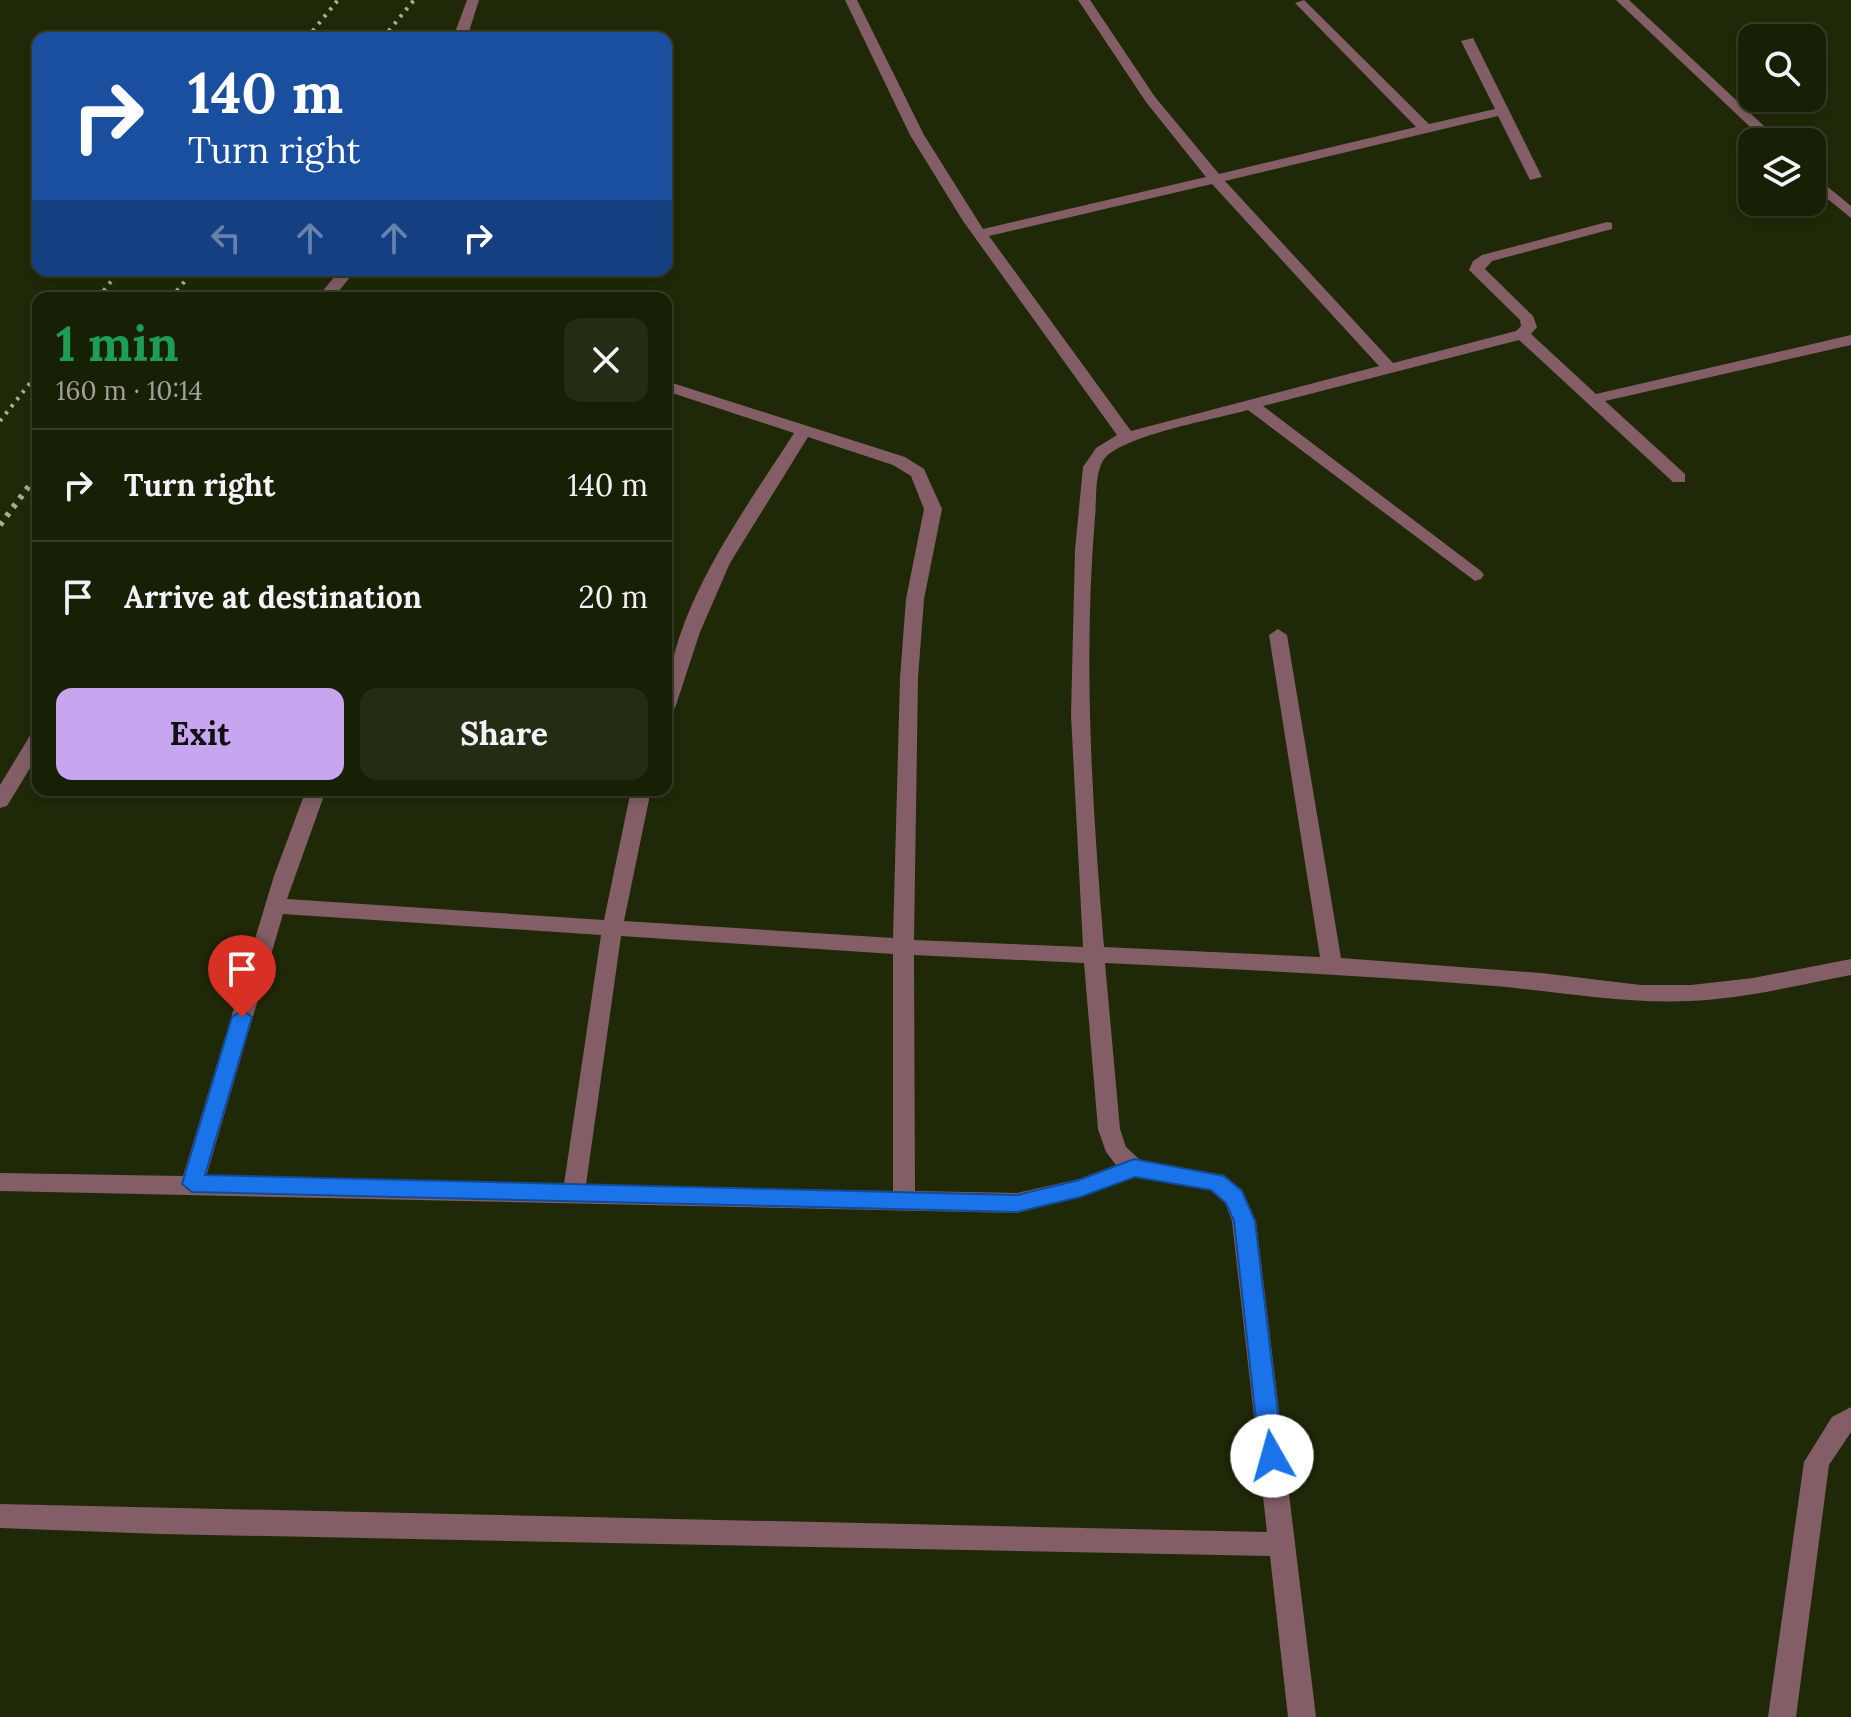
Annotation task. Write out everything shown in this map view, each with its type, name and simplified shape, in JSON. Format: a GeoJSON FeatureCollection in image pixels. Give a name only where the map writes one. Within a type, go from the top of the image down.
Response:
{"type":"FeatureCollection","features":[{"type":"Feature","properties":{"kind":"street"},"geometry":{"type":"LineString","coordinates":[[462,32],[473,0]]}},
{"type":"Feature","properties":{"kind":"street"},"geometry":{"type":"LineString","coordinates":[[851,0],[917,135],[980,234],[1127,437]]}},
{"type":"Feature","properties":{"kind":"street"},"geometry":{"type":"LineString","coordinates":[[1084,0],[1108,42],[1159,111],[1390,369]]}},
{"type":"Feature","properties":{"kind":"street"},"geometry":{"type":"LineString","coordinates":[[1622,0],[1759,128]]}},
{"type":"Feature","properties":{"kind":"street"},"geometry":{"type":"LineString","coordinates":[[1301,3],[1426,129]]}},
{"type":"Feature","properties":{"kind":"street"},"geometry":{"type":"LineString","coordinates":[[1468,41],[1535,177]]}},
{"type":"Feature","properties":{"kind":"street"},"geometry":{"type":"LineString","coordinates":[[980,234],[1503,111]]}},
{"type":"Feature","properties":{"kind":"street"},"geometry":{"type":"LineString","coordinates":[[1826,191],[1851,214]]}},
{"type":"Feature","properties":{"kind":"street"},"geometry":{"type":"LineString","coordinates":[[1134,1168],[1117,1152],[1109,1129],[1082,813],[1081,548],[1091,467],[1096,454],[1127,437],[1522,334],[1529,327],[1528,319],[1484,278],[1477,270],[1478,264],[1487,258],[1607,226]]}},
{"type":"Feature","properties":{"kind":"street"},"geometry":{"type":"LineString","coordinates":[[330,292],[343,276]]}},
{"type":"Feature","properties":{"kind":"street"},"geometry":{"type":"LineString","coordinates":[[1522,334],[1679,478]]}},
{"type":"Feature","properties":{"kind":"street"},"geometry":{"type":"LineString","coordinates":[[1594,399],[1851,340]]}},
{"type":"Feature","properties":{"kind":"street"},"geometry":{"type":"LineString","coordinates":[[672,388],[899,461],[918,473],[933,509],[915,599],[909,678],[903,947],[904,1203]]}},
{"type":"Feature","properties":{"kind":"street"},"geometry":{"type":"LineString","coordinates":[[1251,405],[1475,575]]}},
{"type":"Feature","properties":{"kind":"street"},"geometry":{"type":"LineString","coordinates":[[672,690],[691,632],[721,563],[803,431]]}},
{"type":"Feature","properties":{"kind":"street"},"geometry":{"type":"LineString","coordinates":[[1278,635],[1332,965]]}},
{"type":"Feature","properties":{"kind":"street"},"geometry":{"type":"LineString","coordinates":[[0,801],[32,749]]}},
{"type":"Feature","properties":{"kind":"street"},"geometry":{"type":"LineString","coordinates":[[192,1184],[275,906],[314,796]]}},
{"type":"Feature","properties":{"kind":"street"},"geometry":{"type":"LineString","coordinates":[[574,1191],[612,930],[640,796]]}},
{"type":"Feature","properties":{"kind":"street"},"geometry":{"type":"LineString","coordinates":[[275,906],[903,947],[1332,965],[1541,981],[1641,993],[1691,993],[1753,986],[1851,967]]}},
{"type":"Feature","properties":{"kind":"street"},"geometry":{"type":"LineString","coordinates":[[0,1182],[574,1191],[904,1203],[1017,1203],[1080,1188],[1134,1168],[1216,1182],[1234,1197],[1244,1221],[1302,1717]]}},
{"type":"Feature","properties":{"kind":"street"},"geometry":{"type":"LineString","coordinates":[[1782,1717],[1817,1462],[1841,1425],[1851,1418]]}},
{"type":"Feature","properties":{"kind":"street"},"geometry":{"type":"LineString","coordinates":[[0,1516],[176,1523],[1282,1544]]}},
{"type":"Feature","properties":{"kind":"railway"},"geometry":{"type":"LineString","coordinates":[[312,32],[338,0]]}},
{"type":"Feature","properties":{"kind":"railway"},"geometry":{"type":"LineString","coordinates":[[388,32],[414,0]]}},
{"type":"Feature","properties":{"kind":"railway"},"geometry":{"type":"LineString","coordinates":[[103,292],[115,276]]}},
{"type":"Feature","properties":{"kind":"railway"},"geometry":{"type":"LineString","coordinates":[[176,292],[189,276]]}},
{"type":"Feature","properties":{"kind":"railway"},"geometry":{"type":"LineString","coordinates":[[0,421],[32,381]]}},
{"type":"Feature","properties":{"kind":"railway"},"geometry":{"type":"LineString","coordinates":[[0,525],[32,482]]}},
{"type":"Feature","properties":{"kind":"route"},"geometry":{"type":"LineString","coordinates":[[242,1017],[192,1184],[574,1191],[904,1203],[1017,1203],[1080,1188],[1134,1168],[1216,1182],[1234,1197],[1244,1221],[1272,1456]]}}]}
